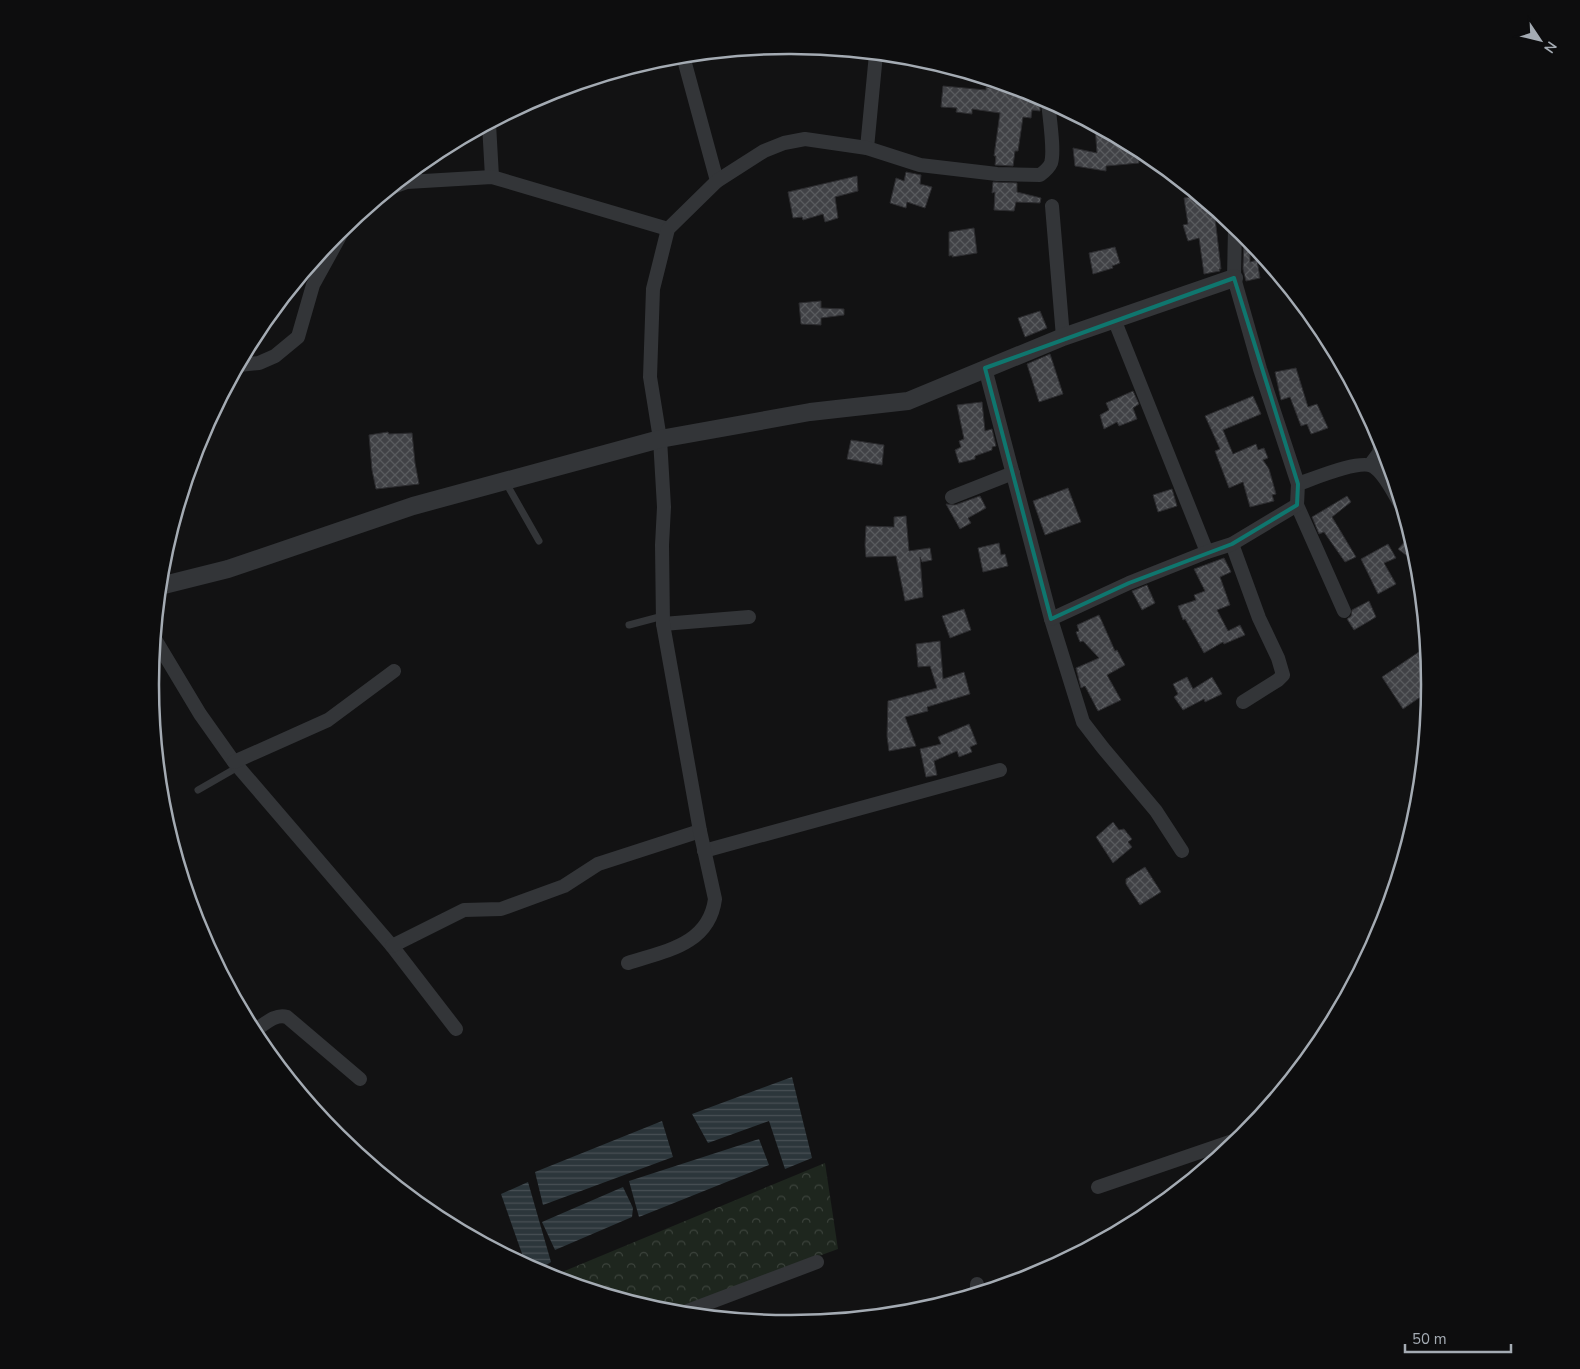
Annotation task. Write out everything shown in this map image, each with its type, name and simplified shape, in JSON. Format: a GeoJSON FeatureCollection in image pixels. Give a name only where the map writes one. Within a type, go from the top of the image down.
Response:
{"type":"FeatureCollection","features":[{"type":"Feature","properties":{"kind":"street"},"geometry":{"type":"LineString","coordinates":[[867,148],[875,60]]}},
{"type":"Feature","properties":{"kind":"street"},"geometry":{"type":"LineString","coordinates":[[685,63],[717,181]]}},
{"type":"Feature","properties":{"kind":"street"},"geometry":{"type":"LineString","coordinates":[[628,963],[686,944],[706,924],[713,910],[715,899],[700,831],[663,620],[662,545],[664,507],[660,439],[650,377],[653,289],[668,229],[717,181],[764,151],[784,143],[805,139],[867,148],[920,165],[997,174],[1040,175],[1051,163],[1049,110]]}},
{"type":"Feature","properties":{"kind":"street"},"geometry":{"type":"LineString","coordinates":[[489,130],[492,177]]}},
{"type":"Feature","properties":{"kind":"street"},"geometry":{"type":"LineString","coordinates":[[409,182],[492,177],[668,229]]}},
{"type":"Feature","properties":{"kind":"street"},"geometry":{"type":"LineString","coordinates":[[1052,206],[1063,337]]}},
{"type":"Feature","properties":{"kind":"street"},"geometry":{"type":"LineString","coordinates":[[1235,237],[1234,278],[1260,369],[1298,484],[1297,505],[1344,611]]}},
{"type":"Feature","properties":{"kind":"street"},"geometry":{"type":"LineString","coordinates":[[247,364],[259,363],[275,356],[298,337],[313,285],[331,253]]}},
{"type":"Feature","properties":{"kind":"street"},"geometry":{"type":"LineString","coordinates":[[168,584],[228,569],[413,506],[660,439],[810,412],[908,400],[1063,337],[1234,278]]}},
{"type":"Feature","properties":{"kind":"street"},"geometry":{"type":"LineString","coordinates":[[1114,318],[1208,552]]}},
{"type":"Feature","properties":{"kind":"street"},"geometry":{"type":"LineString","coordinates":[[985,368],[1051,619],[1084,722],[1102,748],[1156,811],[1182,851]]}},
{"type":"Feature","properties":{"kind":"street"},"geometry":{"type":"LineString","coordinates":[[1370,465],[1377,455]]}},
{"type":"Feature","properties":{"kind":"street"},"geometry":{"type":"LineString","coordinates":[[1298,484],[1356,465],[1370,465],[1380,472],[1388,484]]}},
{"type":"Feature","properties":{"kind":"street"},"geometry":{"type":"LineString","coordinates":[[952,497],[1013,473]]}},
{"type":"Feature","properties":{"kind":"street"},"geometry":{"type":"LineString","coordinates":[[1051,619],[1129,583],[1232,544],[1297,505]]}},
{"type":"Feature","properties":{"kind":"street"},"geometry":{"type":"LineString","coordinates":[[1232,544],[1259,618],[1278,658],[1283,675],[1242,702]]}},
{"type":"Feature","properties":{"kind":"street"},"geometry":{"type":"LineString","coordinates":[[663,620],[749,617]]}},
{"type":"Feature","properties":{"kind":"street"},"geometry":{"type":"LineString","coordinates":[[161,649],[200,714],[236,764],[392,946],[456,1029]]}},
{"type":"Feature","properties":{"kind":"street"},"geometry":{"type":"LineString","coordinates":[[236,764],[328,720],[394,671]]}},
{"type":"Feature","properties":{"kind":"street"},"geometry":{"type":"LineString","coordinates":[[704,851],[1000,770]]}},
{"type":"Feature","properties":{"kind":"street"},"geometry":{"type":"LineString","coordinates":[[392,946],[464,910],[501,909],[564,886],[598,864],[700,831]]}},
{"type":"Feature","properties":{"kind":"street"},"geometry":{"type":"LineString","coordinates":[[261,1027],[281,1015],[287,1017],[360,1079]]}},
{"type":"Feature","properties":{"kind":"street"},"geometry":{"type":"LineString","coordinates":[[1098,1187],[1221,1145]]}},
{"type":"Feature","properties":{"kind":"street"},"geometry":{"type":"LineString","coordinates":[[696,1308],[817,1262]]}},
{"type":"Feature","properties":{"kind":"lane"},"geometry":{"type":"LineString","coordinates":[[506,481],[539,541]]}},
{"type":"Feature","properties":{"kind":"lane"},"geometry":{"type":"LineString","coordinates":[[629,625],[663,620]]}},
{"type":"Feature","properties":{"kind":"lane"},"geometry":{"type":"LineString","coordinates":[[198,790],[236,764]]}},
{"type":"Feature","properties":{"kind":"highlighted area"},"geometry":{"type":"Polygon","coordinates":[[[1234,278],[1298,484],[1297,505],[1232,544],[1129,583],[1051,619],[985,368],[1234,278]]]}},
{"type":"Feature","properties":{"kind":"green space"},"geometry":{"type":"Polygon","coordinates":[[[825,1163],[838,1249],[683,1306],[627,1294],[562,1272],[825,1163]]]}},
{"type":"Feature","properties":{"kind":"shaded area"},"geometry":{"type":"Polygon","coordinates":[[[792,1077],[812,1158],[785,1169],[769,1121],[708,1143],[692,1114],[792,1077]]]}},
{"type":"Feature","properties":{"kind":"shaded area"},"geometry":{"type":"Polygon","coordinates":[[[662,1121],[673,1157],[543,1205],[535,1172],[662,1121]]]}},
{"type":"Feature","properties":{"kind":"shaded area"},"geometry":{"type":"Polygon","coordinates":[[[759,1139],[769,1165],[639,1217],[629,1181],[759,1139]]]}},
{"type":"Feature","properties":{"kind":"shaded area"},"geometry":{"type":"Polygon","coordinates":[[[528,1182],[551,1262],[546,1265],[523,1255],[501,1194],[528,1182]]]}},
{"type":"Feature","properties":{"kind":"shaded area"},"geometry":{"type":"Polygon","coordinates":[[[623,1187],[633,1208],[632,1217],[555,1250],[542,1222],[623,1187]]]}},
{"type":"Feature","properties":{"kind":"building"},"geometry":{"type":"Polygon","coordinates":[[[943,86],[986,90],[986,87],[998,89],[1031,102],[1040,106],[1040,111],[1032,110],[1031,118],[1023,117],[1018,151],[1015,151],[1013,166],[995,165],[996,156],[994,156],[1000,113],[972,109],[972,114],[956,112],[957,108],[941,107],[943,86]]]}},
{"type":"Feature","properties":{"kind":"building"},"geometry":{"type":"Polygon","coordinates":[[[1096,133],[1139,159],[1139,163],[1106,166],[1106,171],[1075,166],[1073,148],[1097,153],[1096,133]]]}},
{"type":"Feature","properties":{"kind":"building"},"geometry":{"type":"Polygon","coordinates":[[[906,172],[921,175],[920,184],[932,187],[925,208],[907,202],[906,208],[890,203],[896,178],[904,181],[906,172]]]}},
{"type":"Feature","properties":{"kind":"building"},"geometry":{"type":"Polygon","coordinates":[[[857,176],[858,191],[835,197],[838,218],[825,222],[823,214],[803,220],[802,217],[793,218],[788,192],[857,176]]]}},
{"type":"Feature","properties":{"kind":"building"},"geometry":{"type":"Polygon","coordinates":[[[993,182],[1017,183],[1017,192],[1041,198],[1040,203],[1016,202],[1014,211],[994,210],[995,192],[992,193],[993,182]]]}},
{"type":"Feature","properties":{"kind":"building"},"geometry":{"type":"Polygon","coordinates":[[[1190,197],[1215,219],[1220,271],[1204,274],[1199,238],[1188,241],[1183,225],[1188,224],[1184,198],[1190,197]]]}},
{"type":"Feature","properties":{"kind":"building"},"geometry":{"type":"Polygon","coordinates":[[[974,228],[977,253],[949,256],[949,232],[974,228]]]}},
{"type":"Feature","properties":{"kind":"building"},"geometry":{"type":"Polygon","coordinates":[[[1244,246],[1250,254],[1250,262],[1257,262],[1260,278],[1246,281],[1243,269],[1244,246]]]}},
{"type":"Feature","properties":{"kind":"building"},"geometry":{"type":"Polygon","coordinates":[[[1115,247],[1120,263],[1112,266],[1113,268],[1093,274],[1089,253],[1115,247]]]}},
{"type":"Feature","properties":{"kind":"building"},"geometry":{"type":"Polygon","coordinates":[[[821,301],[821,308],[844,309],[844,315],[821,318],[821,325],[801,324],[799,303],[821,301]]]}},
{"type":"Feature","properties":{"kind":"building"},"geometry":{"type":"Polygon","coordinates":[[[1040,311],[1047,328],[1025,337],[1018,318],[1040,311]]]}},
{"type":"Feature","properties":{"kind":"building"},"geometry":{"type":"Polygon","coordinates":[[[1050,354],[1063,394],[1039,402],[1027,364],[1050,354]]]}},
{"type":"Feature","properties":{"kind":"building"},"geometry":{"type":"Polygon","coordinates":[[[1296,368],[1308,407],[1317,404],[1328,428],[1311,434],[1307,424],[1301,426],[1290,397],[1281,400],[1275,372],[1296,368]]]}},
{"type":"Feature","properties":{"kind":"building"},"geometry":{"type":"Polygon","coordinates":[[[1133,391],[1139,404],[1133,408],[1137,419],[1119,426],[1117,422],[1104,429],[1100,415],[1109,410],[1106,403],[1133,391]]]}},
{"type":"Feature","properties":{"kind":"building"},"geometry":{"type":"Polygon","coordinates":[[[1253,396],[1261,414],[1223,430],[1233,454],[1256,444],[1258,450],[1264,448],[1268,458],[1263,460],[1269,469],[1276,494],[1272,495],[1274,501],[1250,507],[1243,482],[1229,488],[1215,451],[1220,449],[1205,416],[1253,396]]]}},
{"type":"Feature","properties":{"kind":"building"},"geometry":{"type":"Polygon","coordinates":[[[982,402],[985,431],[992,429],[996,446],[992,447],[992,450],[975,456],[975,459],[959,463],[955,450],[961,447],[959,441],[964,439],[957,405],[982,402]]]}},
{"type":"Feature","properties":{"kind":"building"},"geometry":{"type":"Polygon","coordinates":[[[388,432],[389,434],[412,433],[419,484],[376,489],[372,470],[369,435],[388,432]]]}},
{"type":"Feature","properties":{"kind":"building"},"geometry":{"type":"Polygon","coordinates":[[[851,440],[884,445],[882,465],[847,459],[851,440]]]}},
{"type":"Feature","properties":{"kind":"building"},"geometry":{"type":"Polygon","coordinates":[[[1068,488],[1081,522],[1045,535],[1033,501],[1068,488]]]}},
{"type":"Feature","properties":{"kind":"building"},"geometry":{"type":"Polygon","coordinates":[[[1172,489],[1177,506],[1158,512],[1153,495],[1172,489]]]}},
{"type":"Feature","properties":{"kind":"building"},"geometry":{"type":"Polygon","coordinates":[[[980,496],[986,508],[968,518],[971,523],[960,529],[946,504],[955,505],[980,496]]]}},
{"type":"Feature","properties":{"kind":"building"},"geometry":{"type":"Polygon","coordinates":[[[1347,496],[1351,502],[1332,517],[1356,557],[1345,562],[1324,532],[1319,534],[1312,517],[1347,496]]]}},
{"type":"Feature","properties":{"kind":"building"},"geometry":{"type":"Polygon","coordinates":[[[906,516],[909,551],[930,548],[932,560],[922,562],[920,557],[923,597],[905,601],[896,556],[866,557],[865,545],[866,526],[894,527],[894,517],[906,516]]]}},
{"type":"Feature","properties":{"kind":"building"},"geometry":{"type":"Polygon","coordinates":[[[1404,542],[1408,556],[1398,549],[1404,542]]]}},
{"type":"Feature","properties":{"kind":"building"},"geometry":{"type":"Polygon","coordinates":[[[999,543],[1001,555],[1005,554],[1008,566],[983,572],[978,548],[999,543]]]}},
{"type":"Feature","properties":{"kind":"building"},"geometry":{"type":"Polygon","coordinates":[[[1388,544],[1396,558],[1384,563],[1396,584],[1378,594],[1361,559],[1388,544]]]}},
{"type":"Feature","properties":{"kind":"building"},"geometry":{"type":"Polygon","coordinates":[[[1224,558],[1231,572],[1220,577],[1230,605],[1217,610],[1228,631],[1240,625],[1245,635],[1224,644],[1223,642],[1204,653],[1185,619],[1183,620],[1178,606],[1196,600],[1194,595],[1205,591],[1194,569],[1224,558]]]}},
{"type":"Feature","properties":{"kind":"building"},"geometry":{"type":"Polygon","coordinates":[[[1147,585],[1155,603],[1142,610],[1132,591],[1147,585]]]}},
{"type":"Feature","properties":{"kind":"building"},"geometry":{"type":"Polygon","coordinates":[[[1369,601],[1376,617],[1354,630],[1347,619],[1351,616],[1352,610],[1369,601]]]}},
{"type":"Feature","properties":{"kind":"building"},"geometry":{"type":"Polygon","coordinates":[[[964,609],[971,630],[950,638],[942,616],[964,609]]]}},
{"type":"Feature","properties":{"kind":"building"},"geometry":{"type":"Polygon","coordinates":[[[1099,615],[1115,651],[1117,650],[1125,665],[1107,675],[1121,700],[1098,711],[1085,686],[1081,688],[1076,668],[1099,658],[1083,641],[1080,642],[1076,632],[1079,631],[1077,625],[1099,615]]]}},
{"type":"Feature","properties":{"kind":"building"},"geometry":{"type":"Polygon","coordinates":[[[940,641],[943,679],[964,672],[970,694],[927,707],[928,711],[905,717],[916,746],[889,751],[887,736],[888,701],[937,688],[930,666],[918,667],[916,644],[940,641]]]}},
{"type":"Feature","properties":{"kind":"building"},"geometry":{"type":"Polygon","coordinates":[[[1419,651],[1420,697],[1403,709],[1382,677],[1419,651]]]}},
{"type":"Feature","properties":{"kind":"building"},"geometry":{"type":"Polygon","coordinates":[[[1187,677],[1193,689],[1212,677],[1222,694],[1205,702],[1204,699],[1183,710],[1174,697],[1178,694],[1173,684],[1187,677]]]}},
{"type":"Feature","properties":{"kind":"building"},"geometry":{"type":"Polygon","coordinates":[[[969,724],[977,744],[970,747],[972,752],[959,757],[957,751],[934,761],[937,775],[926,777],[920,749],[941,744],[938,737],[969,724]]]}},
{"type":"Feature","properties":{"kind":"building"},"geometry":{"type":"Polygon","coordinates":[[[1113,822],[1119,830],[1124,829],[1132,839],[1128,842],[1132,847],[1113,863],[1096,837],[1113,822]]]}},
{"type":"Feature","properties":{"kind":"building"},"geometry":{"type":"Polygon","coordinates":[[[1145,867],[1161,892],[1140,905],[1126,884],[1126,879],[1145,867]]]}}]}
